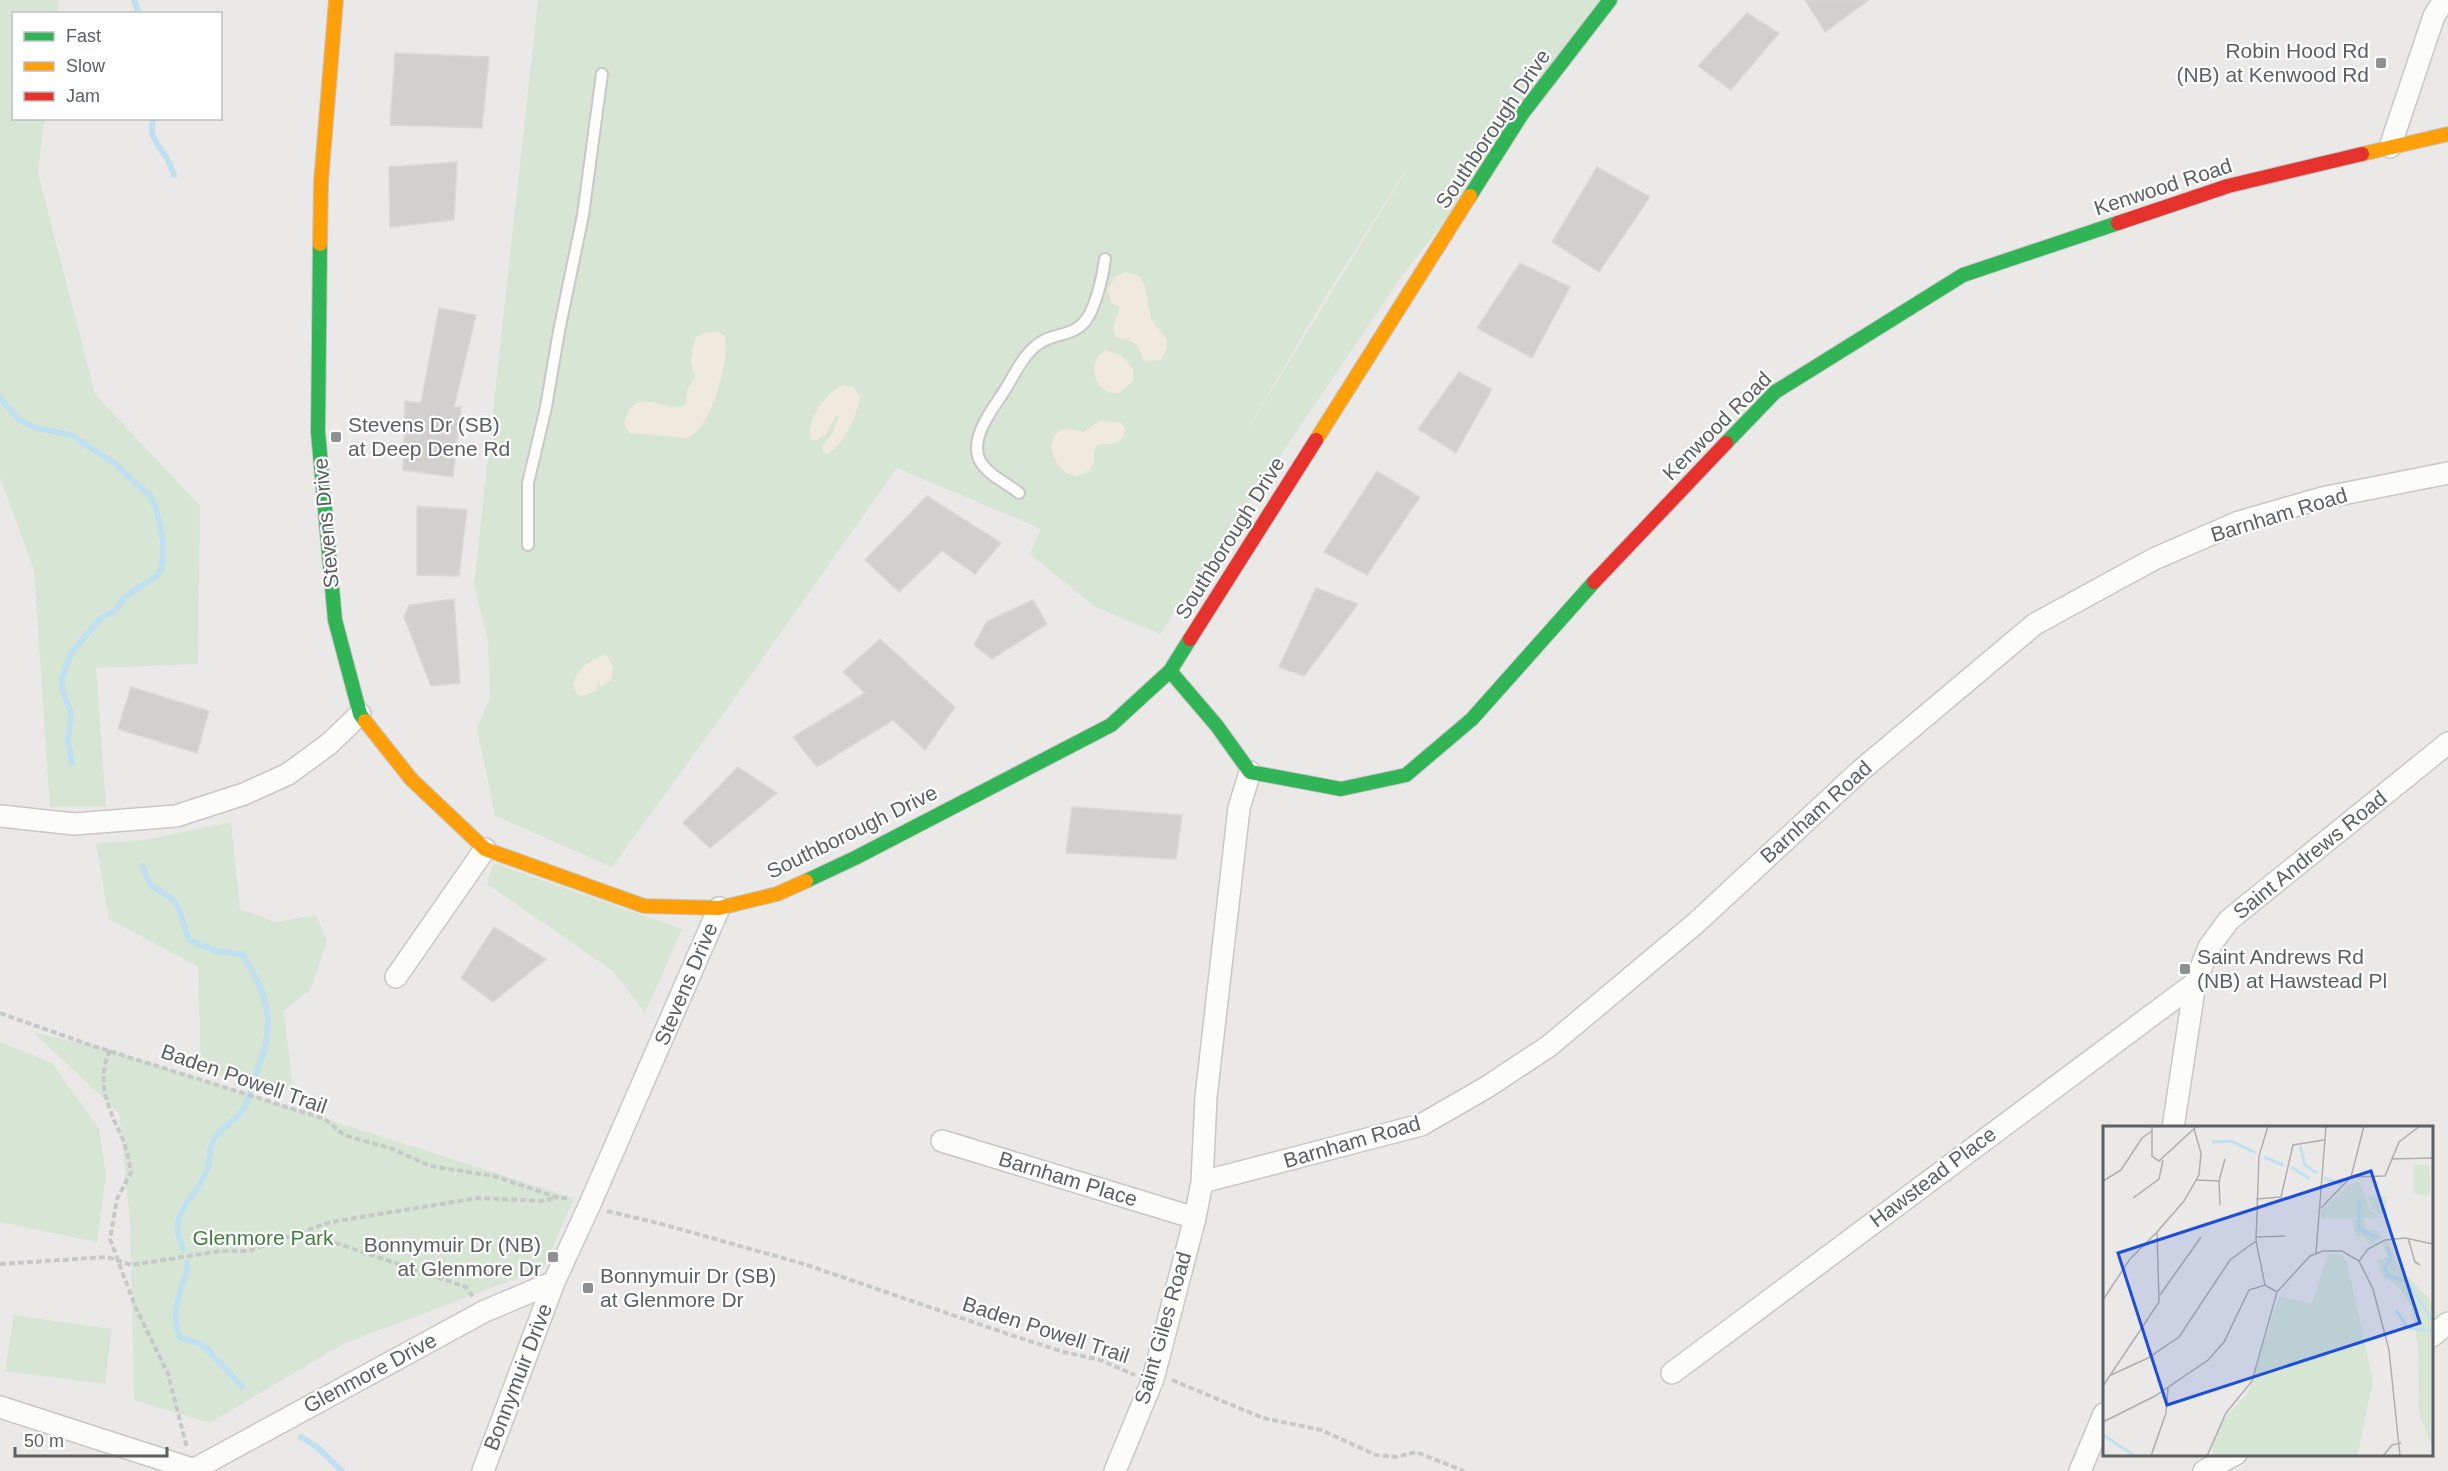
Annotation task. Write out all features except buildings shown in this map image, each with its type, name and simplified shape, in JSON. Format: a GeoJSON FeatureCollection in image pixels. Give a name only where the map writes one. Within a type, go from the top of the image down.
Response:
{"type":"FeatureCollection","features":[{"type":"Feature","properties":{"kind":"street","name":"Stevens Drive"},"geometry":{"type":"LineString","coordinates":[[336,0],[321,182],[318,432],[335,620],[360,714],[411,779],[485,849],[644,906],[718,908],[554,1282]]}},
{"type":"Feature","properties":{"kind":"street","name":"Southborough Drive"},"geometry":{"type":"LineString","coordinates":[[718,908],[777,894],[835,867],[1110,725],[1170,671],[1522,114],[1611,0]]}},
{"type":"Feature","properties":{"kind":"street"},"geometry":{"type":"LineString","coordinates":[[2390,147],[2434,16],[2444,0]]}},
{"type":"Feature","properties":{"kind":"street","name":"Kenwood Road"},"geometry":{"type":"LineString","coordinates":[[1250,772],[1341,789],[1406,775],[1472,719],[1580,597],[1775,392],[1963,274],[2229,186],[2448,134]]}},
{"type":"Feature","properties":{"kind":"street","name":"Barnham Road"},"geometry":{"type":"LineString","coordinates":[[1202,1182],[1421,1125],[1487,1087],[1549,1046],[1696,923],[1860,771],[2035,624],[2154,559],[2239,522],[2322,498],[2448,473]]}},
{"type":"Feature","properties":{"kind":"street"},"geometry":{"type":"LineString","coordinates":[[1170,671],[1217,726],[1250,772],[1239,808],[1236,831],[1206,1097],[1202,1182],[1195,1218]]}},
{"type":"Feature","properties":{"kind":"street"},"geometry":{"type":"LineString","coordinates":[[0,816],[74,824],[176,816],[244,794],[288,774],[329,744],[360,714]]}},
{"type":"Feature","properties":{"kind":"street","name":"Saint Andrews Road"},"geometry":{"type":"LineString","coordinates":[[2173,1126],[2196,983],[2210,947],[2229,920],[2448,743]]}},
{"type":"Feature","properties":{"kind":"street"},"geometry":{"type":"LineString","coordinates":[[396,977],[485,849]]}},
{"type":"Feature","properties":{"kind":"street","name":"Hawstead Place"},"geometry":{"type":"LineString","coordinates":[[1672,1372],[2196,983]]}},
{"type":"Feature","properties":{"kind":"street","name":"Barnham Place"},"geometry":{"type":"LineString","coordinates":[[942,1141],[1195,1218]]}},
{"type":"Feature","properties":{"kind":"street","name":"Saint Giles Road"},"geometry":{"type":"LineString","coordinates":[[1114,1471],[1152,1379],[1195,1218]]}},
{"type":"Feature","properties":{"kind":"street","name":"Glenmore Drive"},"geometry":{"type":"LineString","coordinates":[[191,1470],[485,1311],[554,1282]]}},
{"type":"Feature","properties":{"kind":"street","name":"Bonnymuir Drive"},"geometry":{"type":"LineString","coordinates":[[483,1471],[554,1282]]}},
{"type":"Feature","properties":{"kind":"street"},"geometry":{"type":"LineString","coordinates":[[2433,1335],[2448,1323]]}},
{"type":"Feature","properties":{"kind":"street"},"geometry":{"type":"LineString","coordinates":[[0,1407],[191,1470]]}},
{"type":"Feature","properties":{"kind":"street"},"geometry":{"type":"LineString","coordinates":[[2080,1471],[2103,1416]]}},
{"type":"Feature","properties":{"kind":"street"},"geometry":{"type":"LineString","coordinates":[[2205,1471],[2234,1456]]}},
{"type":"Feature","properties":{"kind":"lane"},"geometry":{"type":"LineString","coordinates":[[528,545],[528,483],[546,407],[583,215],[602,74]]}},
{"type":"Feature","properties":{"kind":"lane"},"geometry":{"type":"LineString","coordinates":[[1019,493],[994,475],[981,462],[978,447],[981,431],[994,404],[1028,354],[1044,340],[1071,332],[1085,321],[1106,259]]}},
{"type":"Feature","properties":{"kind":"path","name":"Baden Powell Trail"},"geometry":{"type":"LineString","coordinates":[[0,1013],[325,1119],[344,1135],[393,1149],[430,1166],[494,1176],[559,1198],[581,1199]]}},
{"type":"Feature","properties":{"kind":"path"},"geometry":{"type":"LineString","coordinates":[[110,1050],[103,1065],[102,1076],[109,1113],[124,1142],[131,1172],[117,1199],[110,1239],[116,1260],[168,1374],[191,1470]]}},
{"type":"Feature","properties":{"kind":"path"},"geometry":{"type":"LineString","coordinates":[[0,1264],[107,1257],[131,1265],[221,1251],[249,1251],[331,1222],[478,1198],[542,1201],[559,1198]]}},
{"type":"Feature","properties":{"kind":"path","name":"Baden Powell Trail"},"geometry":{"type":"LineString","coordinates":[[614,1213],[804,1264],[1011,1335],[1064,1352],[1100,1360],[1124,1372],[1152,1379],[1178,1381],[1263,1418],[1321,1430],[1376,1455],[1396,1457],[1416,1452],[1464,1471]]}},
{"type":"Feature","properties":{"kind":"path"},"geometry":{"type":"LineString","coordinates":[[298,1233],[321,1238],[466,1287],[485,1311]]}},
{"type":"Feature","properties":{"kind":"green space"},"geometry":{"type":"Polygon","coordinates":[[[0,0],[59,0],[57,12],[12,12],[12,120],[44,120],[38,173],[95,394],[200,506],[198,664],[96,668],[106,807],[50,807],[34,570],[0,477],[0,0]]]}},
{"type":"Feature","properties":{"kind":"green space"},"geometry":{"type":"Polygon","coordinates":[[[538,0],[1614,0],[1399,280],[1160,634],[1095,607],[1030,554],[1041,529],[897,468],[612,867],[495,816],[477,728],[490,698],[488,640],[474,585],[538,0]],[[1409,166],[1320,306],[1241,440],[1409,166]]]}},
{"type":"Feature","properties":{"kind":"green space"},"geometry":{"type":"Polygon","coordinates":[[[231,822],[240,909],[275,922],[316,915],[327,941],[311,989],[284,1011],[293,1091],[201,1071],[198,967],[109,919],[96,843],[144,840],[231,822]]]}},
{"type":"Feature","properties":{"kind":"green space"},"geometry":{"type":"Polygon","coordinates":[[[493,863],[682,929],[645,1013],[613,971],[487,884],[493,863]]]}},
{"type":"Feature","properties":{"kind":"green space","name":"Glenmore Park"},"geometry":{"type":"Polygon","coordinates":[[[33,1032],[110,1050],[574,1198],[544,1268],[343,1344],[210,1423],[134,1400],[130,1222],[119,1113],[33,1032]]]}},
{"type":"Feature","properties":{"kind":"green space"},"geometry":{"type":"Polygon","coordinates":[[[0,1042],[52,1063],[99,1129],[106,1175],[97,1242],[0,1222],[0,1042]]]}},
{"type":"Feature","properties":{"kind":"green space"},"geometry":{"type":"Polygon","coordinates":[[[14,1315],[112,1329],[105,1384],[5,1371],[14,1315]]]}},
{"type":"Feature","properties":{"kind":"sand"},"geometry":{"type":"Polygon","coordinates":[[[1126,272],[1139,276],[1145,287],[1151,319],[1167,340],[1167,349],[1160,360],[1144,361],[1137,345],[1128,340],[1116,338],[1113,329],[1120,307],[1111,303],[1108,289],[1116,276],[1126,272]]]}},
{"type":"Feature","properties":{"kind":"sand"},"geometry":{"type":"Polygon","coordinates":[[[707,332],[718,332],[724,335],[725,359],[711,408],[696,433],[687,438],[630,433],[624,424],[629,411],[635,404],[652,402],[679,407],[686,404],[687,391],[695,376],[691,361],[696,337],[707,332]]]}},
{"type":"Feature","properties":{"kind":"sand"},"geometry":{"type":"Polygon","coordinates":[[[1106,350],[1121,355],[1133,369],[1133,381],[1119,393],[1103,389],[1095,377],[1096,362],[1106,350]]]}},
{"type":"Feature","properties":{"kind":"sand"},"geometry":{"type":"Polygon","coordinates":[[[842,385],[854,387],[860,398],[859,403],[843,439],[827,454],[823,452],[822,446],[833,432],[839,416],[836,416],[825,435],[817,440],[811,440],[811,425],[818,408],[830,394],[842,385]]]}},
{"type":"Feature","properties":{"kind":"sand"},"geometry":{"type":"Polygon","coordinates":[[[1099,421],[1120,422],[1125,429],[1124,435],[1118,443],[1096,446],[1094,463],[1085,473],[1075,476],[1066,472],[1058,464],[1053,454],[1052,444],[1055,435],[1064,429],[1083,432],[1099,421]]]}},
{"type":"Feature","properties":{"kind":"sand"},"geometry":{"type":"Polygon","coordinates":[[[608,656],[613,667],[612,679],[601,687],[598,682],[597,690],[590,694],[577,694],[573,685],[581,669],[594,659],[608,656]]]}},
{"type":"Feature","properties":{"kind":"waterway"},"geometry":{"type":"LineString","coordinates":[[134,0],[138,12]]}},
{"type":"Feature","properties":{"kind":"waterway"},"geometry":{"type":"LineString","coordinates":[[153,120],[153,134],[174,175]]}},
{"type":"Feature","properties":{"kind":"waterway"},"geometry":{"type":"LineString","coordinates":[[0,398],[19,420],[36,428],[71,435],[114,463],[150,496],[156,508],[163,539],[163,564],[158,575],[125,597],[115,611],[101,618],[71,653],[62,678],[62,689],[71,713],[68,741],[72,763]]}},
{"type":"Feature","properties":{"kind":"waterway"},"geometry":{"type":"LineString","coordinates":[[142,866],[151,886],[176,903],[189,940],[216,951],[242,954],[259,985],[267,1013],[266,1042],[247,1102],[242,1112],[214,1139],[207,1170],[180,1215],[178,1224],[183,1249]]}},
{"type":"Feature","properties":{"kind":"waterway"},"geometry":{"type":"LineString","coordinates":[[187,1263],[188,1268],[177,1303],[177,1330],[181,1338],[203,1345],[242,1386]]}},
{"type":"Feature","properties":{"kind":"waterway"},"geometry":{"type":"LineString","coordinates":[[301,1437],[317,1447],[342,1471]]}},
{"type":"Feature","properties":{"kind":"traffic: fast"},"geometry":{"type":"LineString","coordinates":[[1470,196],[1522,114],[1610,0]]}},
{"type":"Feature","properties":{"kind":"traffic: fast"},"geometry":{"type":"LineString","coordinates":[[1726,443],[1775,392],[1963,275],[2118,223]]}},
{"type":"Feature","properties":{"kind":"traffic: fast"},"geometry":{"type":"LineString","coordinates":[[320,244],[318,432],[335,620],[360,714],[365,721]]}},
{"type":"Feature","properties":{"kind":"traffic: fast"},"geometry":{"type":"LineString","coordinates":[[1170,671],[1217,726],[1250,772],[1341,789],[1406,775],[1472,719],[1594,582]]}},
{"type":"Feature","properties":{"kind":"traffic: fast"},"geometry":{"type":"LineString","coordinates":[[806,881],[855,858],[1111,725],[1170,671],[1190,639]]}},
{"type":"Feature","properties":{"kind":"traffic: slow"},"geometry":{"type":"LineString","coordinates":[[320,244],[321,182],[336,0]]}},
{"type":"Feature","properties":{"kind":"traffic: slow"},"geometry":{"type":"LineString","coordinates":[[2362,154],[2448,134]]}},
{"type":"Feature","properties":{"kind":"traffic: slow"},"geometry":{"type":"LineString","coordinates":[[1316,440],[1470,196]]}},
{"type":"Feature","properties":{"kind":"traffic: slow"},"geometry":{"type":"LineString","coordinates":[[365,721],[411,779],[485,849],[644,906],[719,908],[777,894],[806,881]]}},
{"type":"Feature","properties":{"kind":"traffic: jam"},"geometry":{"type":"LineString","coordinates":[[2118,223],[2228,186],[2362,154]]}},
{"type":"Feature","properties":{"kind":"traffic: jam"},"geometry":{"type":"LineString","coordinates":[[1190,639],[1316,440]]}},
{"type":"Feature","properties":{"kind":"traffic: jam"},"geometry":{"type":"LineString","coordinates":[[1594,582],[1726,443]]}},
{"type":"Feature","properties":{"kind":"place","name":"Robin Hood Rd (NB) at Kenwood Rd"},"geometry":{"type":"Point","coordinates":[2381,63]}},
{"type":"Feature","properties":{"kind":"place","name":"Stevens Dr (SB) at Deep Dene Rd"},"geometry":{"type":"Point","coordinates":[336,437]}},
{"type":"Feature","properties":{"kind":"place","name":"Saint Andrews Rd (NB) at Hawstead Pl"},"geometry":{"type":"Point","coordinates":[2185,969]}},
{"type":"Feature","properties":{"kind":"place","name":"Bonnymuir Dr (NB) at Glenmore Dr"},"geometry":{"type":"Point","coordinates":[553,1257]}},
{"type":"Feature","properties":{"kind":"place","name":"Bonnymuir Dr (SB) at Glenmore Dr"},"geometry":{"type":"Point","coordinates":[588,1288]}}]}
